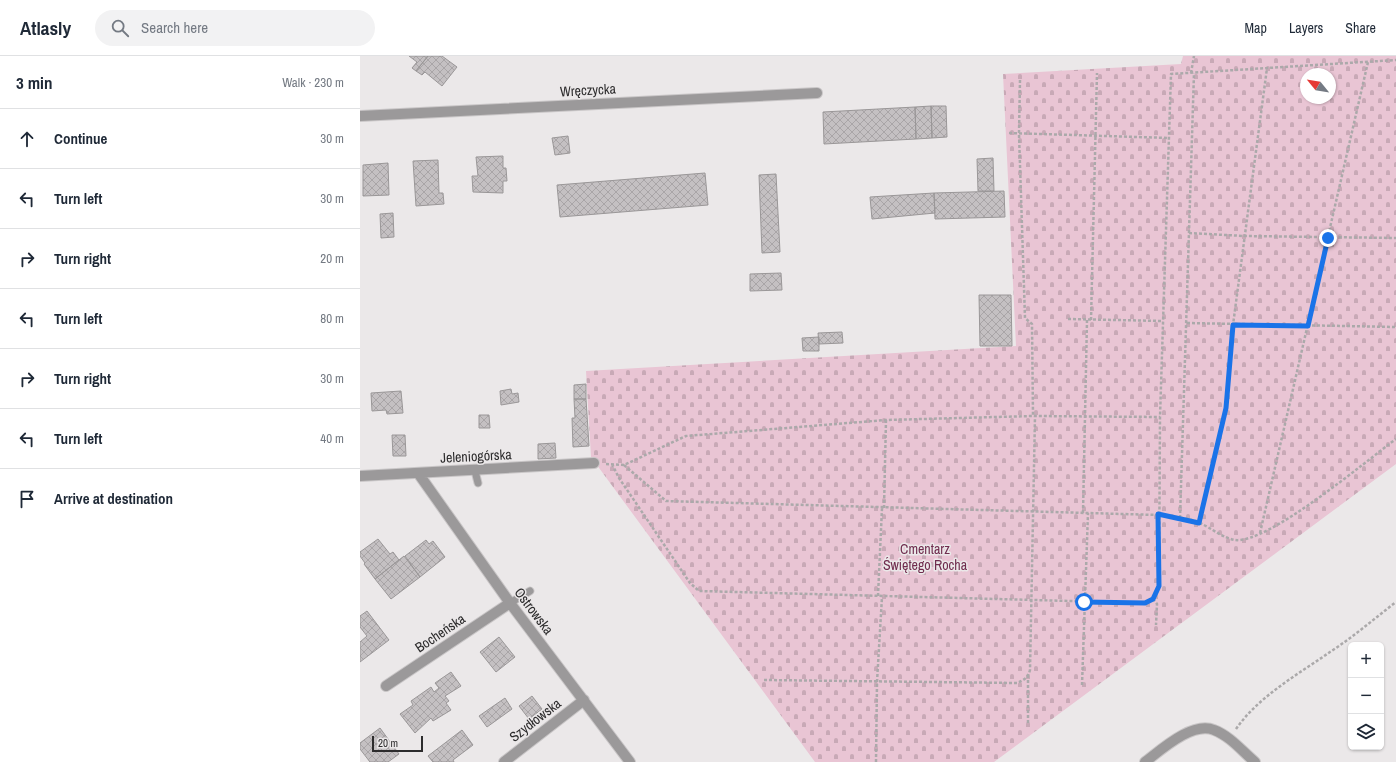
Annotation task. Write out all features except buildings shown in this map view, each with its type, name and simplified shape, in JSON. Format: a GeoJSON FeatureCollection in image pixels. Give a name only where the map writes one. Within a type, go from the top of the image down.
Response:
{"type":"FeatureCollection","features":[{"type":"Feature","properties":{"kind":"street","name":"Wręczycka"},"geometry":{"type":"LineString","coordinates":[[360,116],[817,93]]}},
{"type":"Feature","properties":{"kind":"street","name":"Jeleniogórska"},"geometry":{"type":"LineString","coordinates":[[360,476],[599,464]]}},
{"type":"Feature","properties":{"kind":"street","name":"Ostrowska"},"geometry":{"type":"LineString","coordinates":[[418,473],[510,603],[630,762]]}},
{"type":"Feature","properties":{"kind":"street","name":"Bocheńska"},"geometry":{"type":"LineString","coordinates":[[386,686],[510,603]]}},
{"type":"Feature","properties":{"kind":"street","name":"Szydłowska"},"geometry":{"type":"LineString","coordinates":[[505,762],[584,700]]}},
{"type":"Feature","properties":{"kind":"street"},"geometry":{"type":"LineString","coordinates":[[1145,762],[1168,745],[1199,728],[1214,729],[1228,738],[1255,762]]}},
{"type":"Feature","properties":{"kind":"lane"},"geometry":{"type":"LineString","coordinates":[[475,471],[478,484]]}},
{"type":"Feature","properties":{"kind":"lane"},"geometry":{"type":"LineString","coordinates":[[510,603],[530,591]]}},
{"type":"Feature","properties":{"kind":"path"},"geometry":{"type":"LineString","coordinates":[[1180,518],[1187,323],[1192,73],[1194,56]]}},
{"type":"Feature","properties":{"kind":"path"},"geometry":{"type":"LineString","coordinates":[[612,464],[619,478],[690,583],[699,591],[1084,602],[1145,603],[1153,599],[1159,586],[1158,514],[1160,417],[1171,74],[1396,60]]}},
{"type":"Feature","properties":{"kind":"path"},"geometry":{"type":"LineString","coordinates":[[1260,534],[1368,62]]}},
{"type":"Feature","properties":{"kind":"path"},"geometry":{"type":"LineString","coordinates":[[1199,523],[1226,408],[1233,325],[1267,68]]}},
{"type":"Feature","properties":{"kind":"path"},"geometry":{"type":"LineString","coordinates":[[1083,513],[1084,416],[1089,320],[1097,73]]}},
{"type":"Feature","properties":{"kind":"path"},"geometry":{"type":"LineString","coordinates":[[1020,80],[1019,134],[1025,318],[1032,324],[1034,416],[1034,511],[1030,670],[1028,676],[1028,723]]}},
{"type":"Feature","properties":{"kind":"path"},"geometry":{"type":"LineString","coordinates":[[1009,133],[1095,137],[1169,138]]}},
{"type":"Feature","properties":{"kind":"path"},"geometry":{"type":"LineString","coordinates":[[1189,233],[1244,236],[1396,238]]}},
{"type":"Feature","properties":{"kind":"path"},"geometry":{"type":"LineString","coordinates":[[1068,319],[1163,321]]}},
{"type":"Feature","properties":{"kind":"path"},"geometry":{"type":"LineString","coordinates":[[1187,323],[1396,328]]}},
{"type":"Feature","properties":{"kind":"path"},"geometry":{"type":"LineString","coordinates":[[599,464],[624,465],[686,436],[886,420],[1034,416],[1160,417]]}},
{"type":"Feature","properties":{"kind":"path"},"geometry":{"type":"LineString","coordinates":[[878,596],[886,420]]}},
{"type":"Feature","properties":{"kind":"path"},"geometry":{"type":"LineString","coordinates":[[624,465],[666,501],[883,508],[1158,514],[1199,523],[1231,539],[1237,540],[1250,539],[1284,522],[1396,439]]}},
{"type":"Feature","properties":{"kind":"path"},"geometry":{"type":"LineString","coordinates":[[1082,685],[1088,513]]}},
{"type":"Feature","properties":{"kind":"path"},"geometry":{"type":"LineString","coordinates":[[876,762],[877,682],[882,596]]}},
{"type":"Feature","properties":{"kind":"path"},"geometry":{"type":"LineString","coordinates":[[1153,599],[1157,604],[1156,625]]}},
{"type":"Feature","properties":{"kind":"path"},"geometry":{"type":"LineString","coordinates":[[1228,738],[1247,713],[1301,671],[1331,652],[1396,602]]}},
{"type":"Feature","properties":{"kind":"path"},"geometry":{"type":"LineString","coordinates":[[764,680],[1017,683],[1024,681],[1028,676]]}},
{"type":"Feature","properties":{"kind":"green space","name":"Cmentarz Świętego Rocha"},"geometry":{"type":"Polygon","coordinates":[[[1183,56],[1396,56],[1396,464],[994,762],[815,762],[591,457],[586,371],[1016,346],[1003,74],[1181,64],[1183,56]]]}},
{"type":"Feature","properties":{"kind":"route"},"geometry":{"type":"LineString","coordinates":[[1084,602],[1145,603],[1153,599],[1156,595],[1159,586],[1158,514],[1199,523],[1226,408],[1233,325],[1308,326],[1328,238]]}}]}
